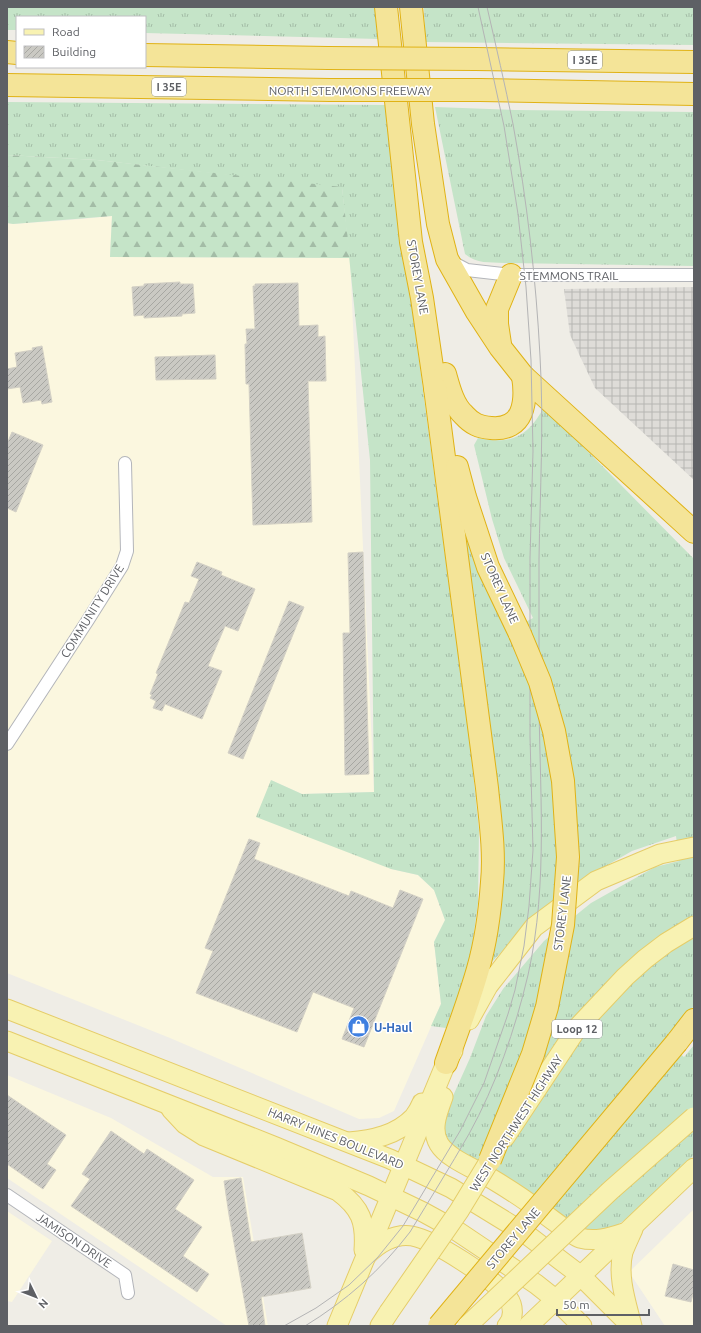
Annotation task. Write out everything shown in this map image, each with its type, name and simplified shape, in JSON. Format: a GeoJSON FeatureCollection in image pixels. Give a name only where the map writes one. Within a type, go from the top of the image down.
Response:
{"type":"FeatureCollection","features":[{"type":"Feature","properties":{"kind":"highway","name":"STOREY LANE"},"geometry":{"type":"LineString","coordinates":[[386,7],[411,242],[422,298],[435,388],[450,438],[464,497],[488,567],[520,634],[540,682],[554,731],[563,781],[568,857],[563,925],[547,1007],[533,1054],[490,1160]]}},
{"type":"Feature","properties":{"kind":"highway"},"geometry":{"type":"LineString","coordinates":[[411,7],[423,124],[438,224],[447,259],[477,312],[500,347],[524,376],[694,532]]}},
{"type":"Feature","properties":{"kind":"highway","name":"I 35E"},"geometry":{"type":"LineString","coordinates":[[146,55],[694,62]]}},
{"type":"Feature","properties":{"kind":"highway","name":"NORTH STEMMONS FREEWAY"},"geometry":{"type":"LineString","coordinates":[[7,85],[694,94]]}},
{"type":"Feature","properties":{"kind":"highway"},"geometry":{"type":"LineString","coordinates":[[500,347],[497,309],[511,275]]}},
{"type":"Feature","properties":{"kind":"highway"},"geometry":{"type":"LineString","coordinates":[[422,298],[449,390],[454,402],[463,415],[477,426],[502,428],[509,426],[518,420],[526,393],[524,376]]}},
{"type":"Feature","properties":{"kind":"highway"},"geometry":{"type":"LineString","coordinates":[[435,388],[487,788],[493,847],[493,881],[480,962],[465,1011],[444,1068]]}},
{"type":"Feature","properties":{"kind":"highway","name":"STOREY LANE"},"geometry":{"type":"LineString","coordinates":[[439,1326],[678,1042],[694,1020]]}},
{"type":"Feature","properties":{"kind":"main road"},"geometry":{"type":"LineString","coordinates":[[348,1142],[370,1141],[384,1136],[414,1117],[444,1068],[488,986],[534,927],[596,881],[660,854],[694,847]]}},
{"type":"Feature","properties":{"kind":"main road","name":"WEST NORTHWEST HIGHWAY"},"geometry":{"type":"LineString","coordinates":[[384,1319],[459,1211],[490,1160],[578,1027],[625,977],[645,959],[666,943],[694,926]]}},
{"type":"Feature","properties":{"kind":"main road","name":"HARRY HINES BOULEVARD"},"geometry":{"type":"LineString","coordinates":[[7,1009],[348,1142],[403,1165],[451,1188],[526,1234],[580,1275],[631,1326]]}},
{"type":"Feature","properties":{"kind":"main road"},"geometry":{"type":"LineString","coordinates":[[465,1028],[436,1117],[435,1131],[438,1142],[445,1152],[492,1179],[526,1201],[577,1238],[590,1241],[605,1239],[630,1228]]}},
{"type":"Feature","properties":{"kind":"main road"},"geometry":{"type":"LineString","coordinates":[[7,1041],[282,1149],[369,1186],[423,1212],[454,1229],[507,1263],[555,1299],[582,1326]]}},
{"type":"Feature","properties":{"kind":"main road"},"geometry":{"type":"LineString","coordinates":[[337,1326],[444,1068]]}},
{"type":"Feature","properties":{"kind":"main road"},"geometry":{"type":"LineString","coordinates":[[193,1114],[205,1086]]}},
{"type":"Feature","properties":{"kind":"main road"},"geometry":{"type":"LineString","coordinates":[[166,1104],[185,1124],[204,1136],[338,1191],[351,1201],[364,1224],[364,1260]]}},
{"type":"Feature","properties":{"kind":"main road"},"geometry":{"type":"LineString","coordinates":[[467,1326],[611,1190],[694,1117]]}},
{"type":"Feature","properties":{"kind":"main road"},"geometry":{"type":"LineString","coordinates":[[528,1326],[694,1168]]}},
{"type":"Feature","properties":{"kind":"main road"},"geometry":{"type":"LineString","coordinates":[[630,1228],[623,1252],[621,1271],[631,1326]]}},
{"type":"Feature","properties":{"kind":"main road"},"geometry":{"type":"LineString","coordinates":[[364,1260],[374,1248],[385,1240],[405,1236],[411,1236],[451,1254],[499,1286],[510,1299],[513,1308],[510,1323],[507,1326]]}},
{"type":"Feature","properties":{"kind":"street","name":"STEMMONS TRAIL"},"geometry":{"type":"LineString","coordinates":[[447,259],[468,270],[511,275],[694,275]]}},
{"type":"Feature","properties":{"kind":"street","name":"COMMUNITY DRIVE"},"geometry":{"type":"LineString","coordinates":[[7,744],[122,566],[127,551],[125,463]]}},
{"type":"Feature","properties":{"kind":"street","name":"JAMISON DRIVE"},"geometry":{"type":"LineString","coordinates":[[7,1196],[125,1275],[128,1293]]}},
{"type":"Feature","properties":{"kind":"shaded area"},"geometry":{"type":"Polygon","coordinates":[[[112,216],[110,257],[350,258],[374,792],[302,794],[271,780],[391,869],[418,875],[434,890],[445,920],[434,942],[441,1004],[394,1111],[379,1118],[359,1119],[170,1038],[7,973],[7,223],[13,224],[112,216]]]}},
{"type":"Feature","properties":{"kind":"shaded area"},"geometry":{"type":"Polygon","coordinates":[[[694,287],[694,480],[595,388],[570,335],[564,289],[694,287]]]}},
{"type":"Feature","properties":{"kind":"shaded area"},"geometry":{"type":"Polygon","coordinates":[[[7,1075],[111,1118],[213,1177],[243,1177],[268,1326],[227,1326],[7,1178],[7,1075]]]}},
{"type":"Feature","properties":{"kind":"shaded area"},"geometry":{"type":"Polygon","coordinates":[[[694,1209],[694,1326],[665,1326],[629,1272],[694,1209]]]}},
{"type":"Feature","properties":{"kind":"shaded area"},"geometry":{"type":"Polygon","coordinates":[[[7,1211],[52,1241],[12,1302],[7,1301],[7,1211]]]}},
{"type":"Feature","properties":{"kind":"green space"},"geometry":{"type":"Polygon","coordinates":[[[7,7],[376,7],[379,39],[146,33],[146,16],[16,16],[16,30],[7,30],[7,7]]]}},
{"type":"Feature","properties":{"kind":"green space"},"geometry":{"type":"Polygon","coordinates":[[[424,7],[694,7],[694,45],[425,42],[424,7]]]}},
{"type":"Feature","properties":{"kind":"green space"},"geometry":{"type":"Polygon","coordinates":[[[7,102],[385,105],[470,742],[479,830],[478,903],[470,962],[461,995],[446,1028],[431,1026],[441,1004],[434,942],[445,920],[434,890],[418,875],[391,869],[256,817],[271,780],[302,794],[374,792],[370,460],[342,188],[97,160],[7,155],[7,102]]]}},
{"type":"Feature","properties":{"kind":"green space"},"geometry":{"type":"Polygon","coordinates":[[[435,107],[515,110],[694,112],[694,266],[483,262],[465,254],[435,107]]]}},
{"type":"Feature","properties":{"kind":"green space"},"geometry":{"type":"Polygon","coordinates":[[[7,155],[97,160],[342,187],[350,258],[110,257],[112,216],[13,224],[7,223],[7,155]]]}},
{"type":"Feature","properties":{"kind":"green space"},"geometry":{"type":"Polygon","coordinates":[[[544,407],[694,559],[694,1006],[664,1040],[684,1057],[694,1045],[694,1155],[637,1212],[614,1227],[593,1235],[457,1150],[450,1143],[444,1126],[444,1116],[470,1058],[486,1016],[503,989],[544,941],[591,903],[655,867],[679,861],[676,836],[632,851],[547,905],[483,971],[492,945],[464,533],[467,533],[510,630],[533,618],[504,558],[492,519],[474,445],[478,438],[490,440],[509,439],[525,432],[532,425],[544,407]]]}},
{"type":"Feature","properties":{"kind":"building"},"geometry":{"type":"Polygon","coordinates":[[[180,282],[180,284],[193,284],[195,313],[182,314],[182,316],[144,318],[144,315],[134,316],[132,287],[144,286],[144,284],[180,282]]]}},
{"type":"Feature","properties":{"kind":"building"},"geometry":{"type":"Polygon","coordinates":[[[298,283],[299,326],[318,325],[318,337],[325,336],[326,381],[308,381],[312,522],[253,525],[249,384],[246,384],[245,344],[247,344],[246,329],[255,329],[253,286],[255,286],[255,284],[298,283]]]}},
{"type":"Feature","properties":{"kind":"building"},"geometry":{"type":"Polygon","coordinates":[[[42,346],[52,402],[42,404],[41,400],[23,403],[20,387],[7,389],[7,369],[17,367],[15,353],[33,350],[32,348],[42,346]]]}},
{"type":"Feature","properties":{"kind":"building"},"geometry":{"type":"Polygon","coordinates":[[[215,355],[216,379],[156,380],[155,357],[215,355]]]}},
{"type":"Feature","properties":{"kind":"building"},"geometry":{"type":"Polygon","coordinates":[[[12,432],[43,445],[16,512],[7,508],[7,444],[12,432]]]}},
{"type":"Feature","properties":{"kind":"building"},"geometry":{"type":"Polygon","coordinates":[[[363,552],[369,774],[345,775],[343,633],[350,633],[348,553],[363,552]]]}},
{"type":"Feature","properties":{"kind":"building"},"geometry":{"type":"Polygon","coordinates":[[[197,562],[222,572],[221,575],[255,589],[238,631],[225,626],[208,666],[222,671],[202,719],[165,704],[162,711],[153,708],[156,701],[150,698],[152,695],[150,694],[158,674],[156,673],[185,602],[189,603],[199,579],[191,576],[197,562]]]}},
{"type":"Feature","properties":{"kind":"building"},"geometry":{"type":"Polygon","coordinates":[[[289,601],[304,607],[243,759],[228,753],[289,601]]]}},
{"type":"Feature","properties":{"kind":"building"},"geometry":{"type":"Polygon","coordinates":[[[249,839],[260,843],[254,859],[349,896],[351,891],[393,908],[400,890],[423,899],[364,1047],[342,1039],[354,1008],[313,992],[297,1032],[196,993],[213,951],[205,948],[249,839]]]}},
{"type":"Feature","properties":{"kind":"building"},"geometry":{"type":"Polygon","coordinates":[[[7,1095],[66,1135],[47,1164],[56,1170],[43,1189],[7,1164],[7,1095]]]}},
{"type":"Feature","properties":{"kind":"building"},"geometry":{"type":"Polygon","coordinates":[[[111,1131],[144,1154],[147,1149],[194,1180],[175,1209],[202,1227],[183,1256],[209,1274],[197,1292],[71,1206],[90,1179],[82,1174],[111,1131]]]}},
{"type":"Feature","properties":{"kind":"building"},"geometry":{"type":"Polygon","coordinates":[[[241,1178],[251,1242],[302,1233],[311,1288],[261,1297],[265,1326],[249,1326],[229,1215],[224,1181],[241,1178]]]}},
{"type":"Feature","properties":{"kind":"building"},"geometry":{"type":"Polygon","coordinates":[[[673,1264],[694,1270],[694,1290],[691,1302],[665,1296],[673,1264]]]}},
{"type":"Feature","properties":{"kind":"tram line"},"geometry":{"type":"LineString","coordinates":[[284,1326],[316,1308],[349,1285],[378,1257],[403,1226],[460,1131],[484,1083],[508,1014],[515,990],[524,946],[529,906],[533,850],[530,736],[530,558],[533,451],[531,360],[526,287],[518,214],[504,126],[478,7]]}},
{"type":"Feature","properties":{"kind":"tram line"},"geometry":{"type":"LineString","coordinates":[[305,1326],[335,1306],[362,1284],[399,1246],[410,1232],[455,1159],[479,1115],[504,1057],[523,996],[535,940],[541,869],[539,559],[542,432],[540,356],[536,298],[523,182],[504,80],[487,7]]}},
{"type":"Feature","properties":{"kind":"place","name":"U-Haul"},"geometry":{"type":"Point","coordinates":[359,1027]}}]}
